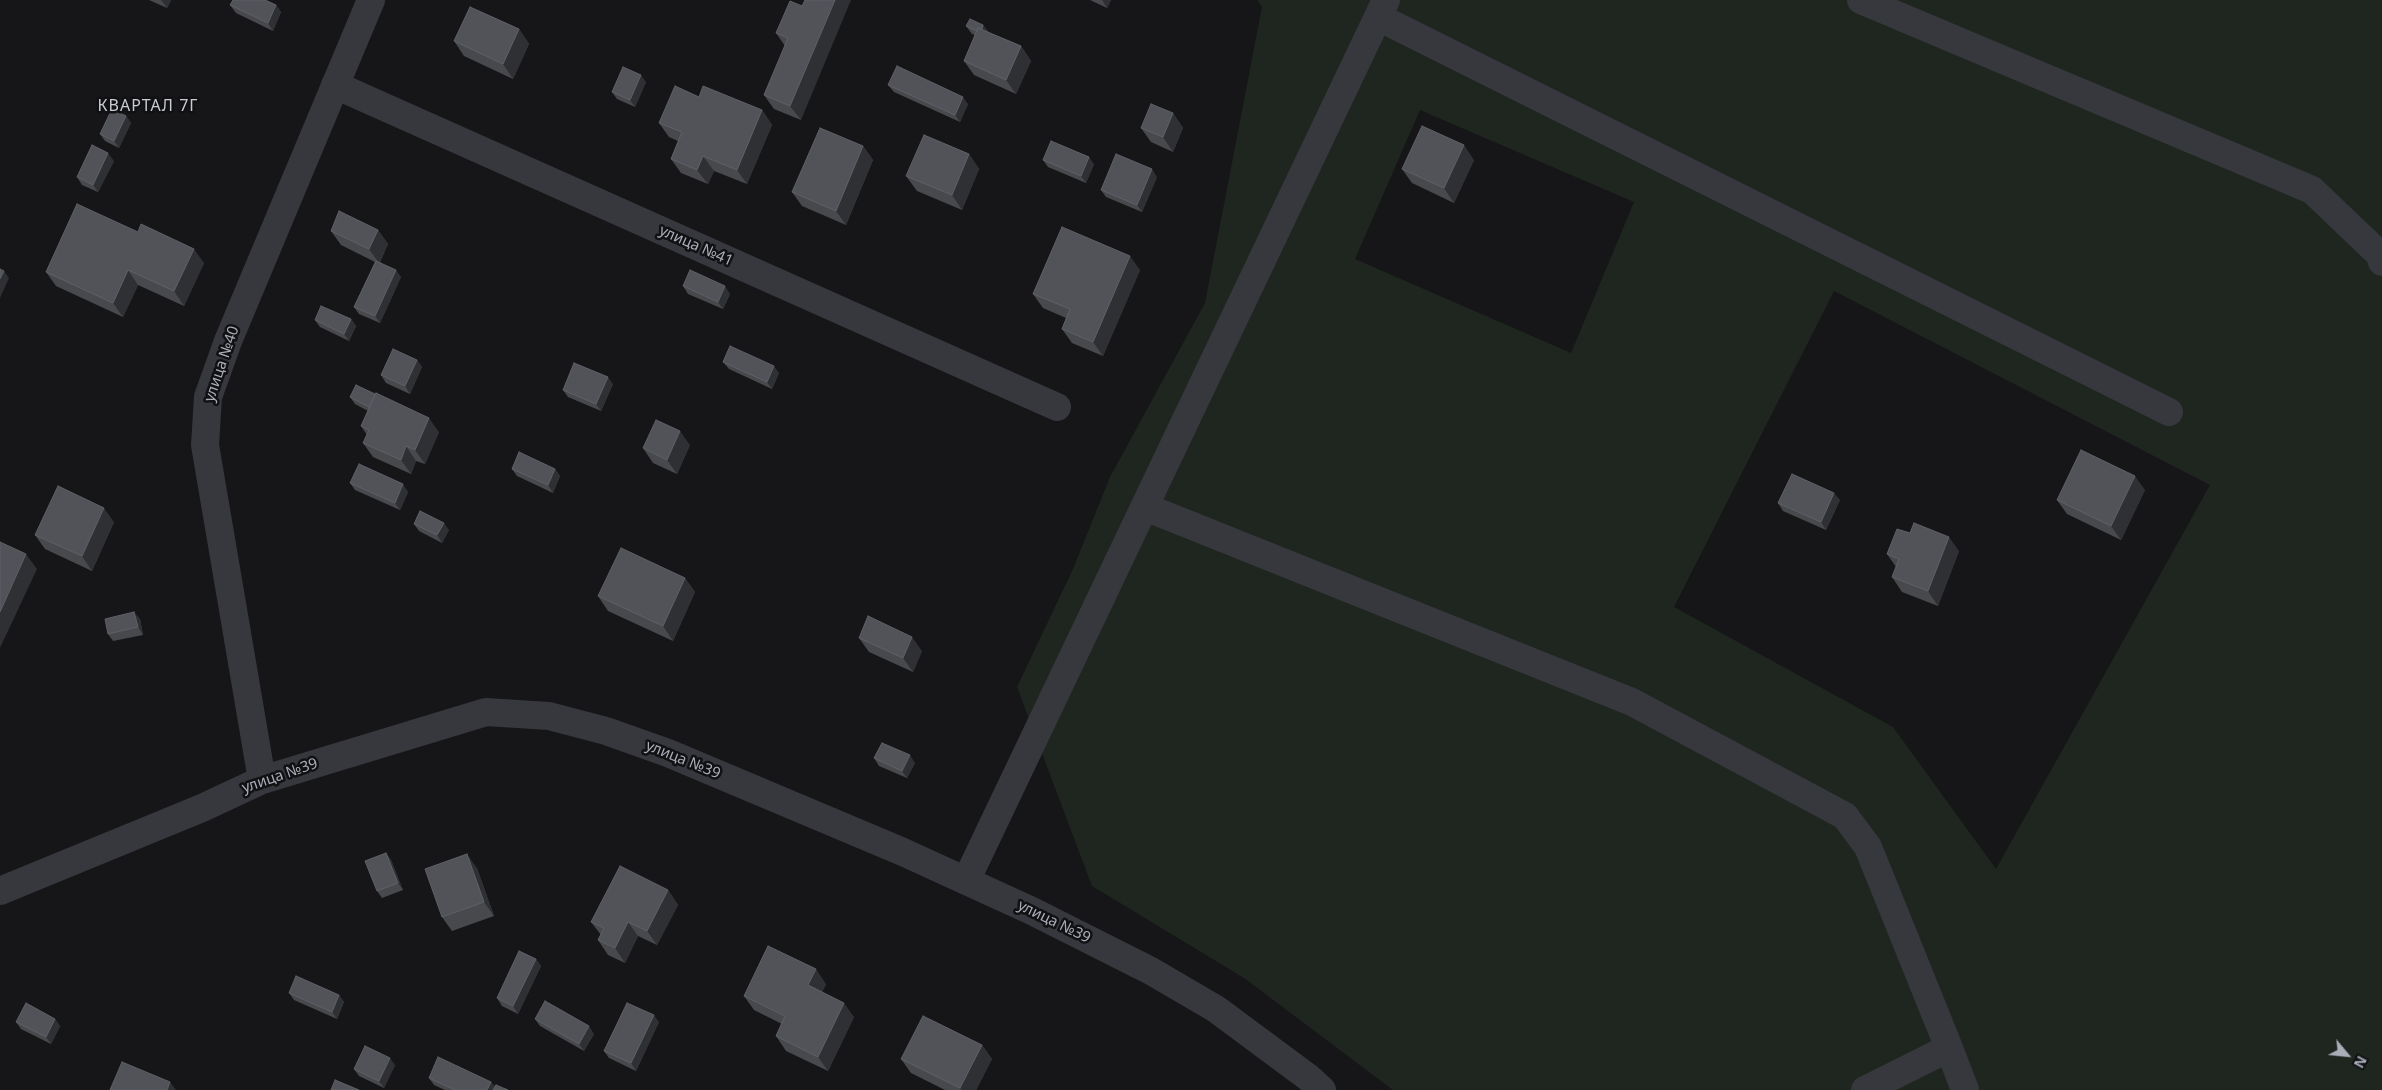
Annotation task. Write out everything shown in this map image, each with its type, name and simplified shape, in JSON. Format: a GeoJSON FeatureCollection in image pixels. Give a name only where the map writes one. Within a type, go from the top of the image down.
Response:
{"type":"FeatureCollection","features":[{"type":"Feature","properties":{"kind":"street","name":"улица №40"},"geometry":{"type":"LineString","coordinates":[[262,780],[204,445],[208,397],[228,341],[371,0]]}},
{"type":"Feature","properties":{"kind":"street"},"geometry":{"type":"LineString","coordinates":[[1861,0],[2312,190],[2380,255],[2382,262]]}},
{"type":"Feature","properties":{"kind":"street"},"geometry":{"type":"LineString","coordinates":[[966,882],[1382,8],[2169,412]]}},
{"type":"Feature","properties":{"kind":"street","name":"улица №41"},"geometry":{"type":"LineString","coordinates":[[335,85],[1057,406]]}},
{"type":"Feature","properties":{"kind":"street"},"geometry":{"type":"LineString","coordinates":[[1145,507],[1632,702],[1845,816],[1868,847],[1965,1090]]}},
{"type":"Feature","properties":{"kind":"street","name":"улица №39"},"geometry":{"type":"LineString","coordinates":[[0,891],[202,808],[262,780],[486,712],[549,716],[606,730],[668,753],[903,852],[1032,911],[1151,971],[1216,1008],[1309,1078],[1322,1090]]}},
{"type":"Feature","properties":{"kind":"street"},"geometry":{"type":"LineString","coordinates":[[1865,1090],[1949,1048]]}},
{"type":"Feature","properties":{"kind":"shaded area"},"geometry":{"type":"Polygon","coordinates":[[[1257,0],[2382,0],[2382,1090],[1393,1090],[1244,978],[1092,886],[1017,687],[1073,569],[1110,477],[1205,303],[1262,7],[1257,0]],[[1420,110],[1355,259],[1571,353],[1634,202],[1420,110]],[[1834,291],[1674,607],[1893,727],[1996,869],[2210,485],[1834,291]]]}},
{"type":"Feature","properties":{"kind":"building"},"geometry":{"type":"Polygon","coordinates":[[[233,0],[265,0],[276,5],[268,23],[230,5],[233,0]]]}},
{"type":"Feature","properties":{"kind":"building"},"geometry":{"type":"Polygon","coordinates":[[[805,0],[835,0],[790,106],[764,95],[788,38],[776,33],[790,1],[802,6],[805,0]]]}},
{"type":"Feature","properties":{"kind":"building"},"geometry":{"type":"Polygon","coordinates":[[[470,7],[519,29],[503,64],[454,41],[470,7]]]}},
{"type":"Feature","properties":{"kind":"building"},"geometry":{"type":"Polygon","coordinates":[[[970,19],[983,25],[982,29],[978,28],[977,31],[966,26],[970,19]]]}},
{"type":"Feature","properties":{"kind":"building"},"geometry":{"type":"Polygon","coordinates":[[[978,28],[1021,46],[1006,80],[964,61],[978,28]]]}},
{"type":"Feature","properties":{"kind":"building"},"geometry":{"type":"Polygon","coordinates":[[[897,66],[963,97],[955,115],[888,85],[897,66]]]}},
{"type":"Feature","properties":{"kind":"building"},"geometry":{"type":"Polygon","coordinates":[[[623,67],[641,75],[630,100],[612,92],[623,67]]]}},
{"type":"Feature","properties":{"kind":"building"},"geometry":{"type":"Polygon","coordinates":[[[675,86],[699,97],[703,86],[762,110],[737,170],[703,156],[697,170],[671,159],[682,132],[659,123],[675,86]]]}},
{"type":"Feature","properties":{"kind":"building"},"geometry":{"type":"Polygon","coordinates":[[[1151,104],[1173,113],[1163,137],[1141,128],[1151,104]]]}},
{"type":"Feature","properties":{"kind":"building"},"geometry":{"type":"Polygon","coordinates":[[[112,109],[126,116],[114,141],[100,134],[112,109]]]}},
{"type":"Feature","properties":{"kind":"building"},"geometry":{"type":"Polygon","coordinates":[[[1422,126],[1464,145],[1444,188],[1402,169],[1422,126]]]}},
{"type":"Feature","properties":{"kind":"building"},"geometry":{"type":"Polygon","coordinates":[[[820,128],[863,146],[836,211],[792,192],[820,128]]]}},
{"type":"Feature","properties":{"kind":"building"},"geometry":{"type":"Polygon","coordinates":[[[924,135],[969,154],[952,195],[906,176],[924,135]]]}},
{"type":"Feature","properties":{"kind":"building"},"geometry":{"type":"Polygon","coordinates":[[[1051,141],[1089,157],[1081,176],[1043,160],[1051,141]]]}},
{"type":"Feature","properties":{"kind":"building"},"geometry":{"type":"Polygon","coordinates":[[[92,145],[108,153],[93,185],[77,177],[92,145]]]}},
{"type":"Feature","properties":{"kind":"building"},"geometry":{"type":"Polygon","coordinates":[[[1116,154],[1152,169],[1137,205],[1101,190],[1116,154]]]}},
{"type":"Feature","properties":{"kind":"building"},"geometry":{"type":"Polygon","coordinates":[[[77,204],[138,232],[141,224],[194,249],[174,291],[128,270],[113,303],[46,272],[77,204]]]}},
{"type":"Feature","properties":{"kind":"building"},"geometry":{"type":"Polygon","coordinates":[[[339,211],[378,230],[369,249],[331,231],[339,211]]]}},
{"type":"Feature","properties":{"kind":"building"},"geometry":{"type":"Polygon","coordinates":[[[1062,227],[1130,256],[1093,342],[1062,329],[1070,309],[1033,294],[1062,227]]]}},
{"type":"Feature","properties":{"kind":"building"},"geometry":{"type":"Polygon","coordinates":[[[376,261],[396,270],[375,316],[354,307],[376,261]]]}},
{"type":"Feature","properties":{"kind":"building"},"geometry":{"type":"Polygon","coordinates":[[[0,269],[4,271],[0,279],[0,269]]]}},
{"type":"Feature","properties":{"kind":"building"},"geometry":{"type":"Polygon","coordinates":[[[690,270],[725,286],[718,302],[683,286],[690,270]]]}},
{"type":"Feature","properties":{"kind":"building"},"geometry":{"type":"Polygon","coordinates":[[[321,306],[351,319],[344,334],[315,320],[321,306]]]}},
{"type":"Feature","properties":{"kind":"building"},"geometry":{"type":"Polygon","coordinates":[[[730,346],[774,366],[767,382],[723,362],[730,346]]]}},
{"type":"Feature","properties":{"kind":"building"},"geometry":{"type":"Polygon","coordinates":[[[393,349],[417,360],[405,386],[381,375],[393,349]]]}},
{"type":"Feature","properties":{"kind":"building"},"geometry":{"type":"Polygon","coordinates":[[[574,363],[608,377],[596,404],[563,390],[574,363]]]}},
{"type":"Feature","properties":{"kind":"building"},"geometry":{"type":"Polygon","coordinates":[[[356,385],[375,394],[369,407],[350,397],[356,385]]]}},
{"type":"Feature","properties":{"kind":"building"},"geometry":{"type":"Polygon","coordinates":[[[376,393],[429,418],[415,450],[406,446],[401,460],[363,443],[369,430],[361,426],[376,393]]]}},
{"type":"Feature","properties":{"kind":"building"},"geometry":{"type":"Polygon","coordinates":[[[656,420],[680,431],[667,460],[643,448],[656,420]]]}},
{"type":"Feature","properties":{"kind":"building"},"geometry":{"type":"Polygon","coordinates":[[[2081,450],[2135,476],[2111,526],[2057,500],[2081,450]]]}},
{"type":"Feature","properties":{"kind":"building"},"geometry":{"type":"Polygon","coordinates":[[[519,452],[555,469],[548,485],[512,469],[519,452]]]}},
{"type":"Feature","properties":{"kind":"building"},"geometry":{"type":"Polygon","coordinates":[[[359,464],[403,484],[395,503],[350,483],[359,464]]]}},
{"type":"Feature","properties":{"kind":"building"},"geometry":{"type":"Polygon","coordinates":[[[1792,474],[1834,493],[1821,522],[1778,503],[1792,474]]]}},
{"type":"Feature","properties":{"kind":"building"},"geometry":{"type":"Polygon","coordinates":[[[58,486],[104,508],[82,556],[35,535],[58,486]]]}},
{"type":"Feature","properties":{"kind":"building"},"geometry":{"type":"Polygon","coordinates":[[[420,511],[444,523],[437,535],[414,524],[420,511]]]}},
{"type":"Feature","properties":{"kind":"building"},"geometry":{"type":"Polygon","coordinates":[[[1914,523],[1949,537],[1928,591],[1892,577],[1899,559],[1887,554],[1897,529],[1910,533],[1914,523]]]}},
{"type":"Feature","properties":{"kind":"building"},"geometry":{"type":"Polygon","coordinates":[[[0,542],[26,554],[0,612],[0,542]]]}},
{"type":"Feature","properties":{"kind":"building"},"geometry":{"type":"Polygon","coordinates":[[[621,548],[685,578],[663,626],[598,596],[621,548]]]}},
{"type":"Feature","properties":{"kind":"building"},"geometry":{"type":"Polygon","coordinates":[[[134,612],[138,627],[108,634],[105,619],[134,612]]]}},
{"type":"Feature","properties":{"kind":"building"},"geometry":{"type":"Polygon","coordinates":[[[868,616],[912,637],[903,658],[859,638],[868,616]]]}},
{"type":"Feature","properties":{"kind":"building"},"geometry":{"type":"Polygon","coordinates":[[[882,743],[910,755],[902,771],[874,758],[882,743]]]}},
{"type":"Feature","properties":{"kind":"building"},"geometry":{"type":"Polygon","coordinates":[[[386,853],[398,883],[377,891],[365,861],[386,853]]]}},
{"type":"Feature","properties":{"kind":"building"},"geometry":{"type":"Polygon","coordinates":[[[467,854],[484,902],[442,917],[425,869],[467,854]]]}},
{"type":"Feature","properties":{"kind":"building"},"geometry":{"type":"Polygon","coordinates":[[[620,866],[668,890],[647,931],[628,922],[615,948],[598,940],[604,928],[591,922],[620,866]]]}},
{"type":"Feature","properties":{"kind":"building"},"geometry":{"type":"Polygon","coordinates":[[[768,946],[816,969],[808,985],[844,1003],[818,1057],[776,1036],[785,1016],[744,996],[768,946]]]}},
{"type":"Feature","properties":{"kind":"building"},"geometry":{"type":"Polygon","coordinates":[[[519,951],[536,959],[513,1006],[497,998],[519,951]]]}},
{"type":"Feature","properties":{"kind":"building"},"geometry":{"type":"Polygon","coordinates":[[[296,976],[339,995],[332,1012],[289,993],[296,976]]]}},
{"type":"Feature","properties":{"kind":"building"},"geometry":{"type":"Polygon","coordinates":[[[545,1001],[589,1026],[579,1044],[535,1019],[545,1001]]]}},
{"type":"Feature","properties":{"kind":"building"},"geometry":{"type":"Polygon","coordinates":[[[26,1003],[55,1019],[46,1037],[16,1022],[26,1003]]]}},
{"type":"Feature","properties":{"kind":"building"},"geometry":{"type":"Polygon","coordinates":[[[627,1003],[654,1015],[631,1063],[604,1051],[627,1003]]]}},
{"type":"Feature","properties":{"kind":"building"},"geometry":{"type":"Polygon","coordinates":[[[923,1016],[982,1045],[960,1088],[901,1059],[923,1016]]]}},
{"type":"Feature","properties":{"kind":"building"},"geometry":{"type":"Polygon","coordinates":[[[365,1046],[390,1058],[379,1081],[354,1069],[365,1046]]]}},
{"type":"Feature","properties":{"kind":"building"},"geometry":{"type":"Polygon","coordinates":[[[438,1057],[491,1082],[487,1090],[455,1090],[429,1078],[438,1057]]]}},
{"type":"Feature","properties":{"kind":"building"},"geometry":{"type":"Polygon","coordinates":[[[122,1062],[170,1082],[167,1090],[110,1090],[122,1062]]]}},
{"type":"Feature","properties":{"kind":"building"},"geometry":{"type":"Polygon","coordinates":[[[335,1080],[359,1090],[331,1090],[335,1080]]]}},
{"type":"Feature","properties":{"kind":"building"},"geometry":{"type":"Polygon","coordinates":[[[496,1085],[508,1090],[493,1090],[496,1085]]]}},
{"type":"Feature","properties":{"kind":"district","name":"КВАРТАЛ 7Г"},"geometry":{"type":"Point","coordinates":[148,106]}}]}
